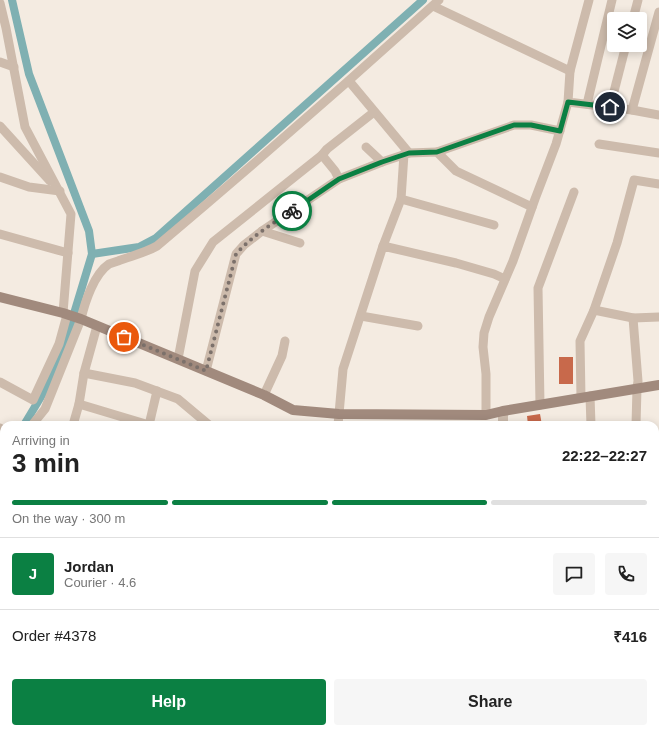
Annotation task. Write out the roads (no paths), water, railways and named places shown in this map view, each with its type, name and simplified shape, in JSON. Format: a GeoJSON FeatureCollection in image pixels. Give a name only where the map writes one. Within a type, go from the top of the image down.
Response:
{"type":"FeatureCollection","features":[{"type":"Feature","properties":{"kind":"main road"},"geometry":{"type":"LineString","coordinates":[[0,297],[71,316],[97,326],[264,395],[293,410],[339,414],[486,415],[659,385]]}},
{"type":"Feature","properties":{"kind":"street"},"geometry":{"type":"LineString","coordinates":[[486,415],[486,374],[483,347],[484,333],[489,317],[513,261],[556,144],[568,102],[570,71],[589,0]]}},
{"type":"Feature","properties":{"kind":"street"},"geometry":{"type":"LineString","coordinates":[[587,104],[612,0]]}},
{"type":"Feature","properties":{"kind":"street"},"geometry":{"type":"LineString","coordinates":[[635,12],[638,0]]}},
{"type":"Feature","properties":{"kind":"street"},"geometry":{"type":"LineString","coordinates":[[0,3],[25,127],[72,214],[68,252],[71,316],[45,409],[35,421]]}},
{"type":"Feature","properties":{"kind":"street"},"geometry":{"type":"LineString","coordinates":[[0,382],[33,400],[71,316],[84,307],[98,276],[110,264],[150,250],[157,246],[349,81],[436,3],[570,71]]}},
{"type":"Feature","properties":{"kind":"street"},"geometry":{"type":"LineString","coordinates":[[632,110],[659,12]]}},
{"type":"Feature","properties":{"kind":"street"},"geometry":{"type":"LineString","coordinates":[[610,107],[624,52]]}},
{"type":"Feature","properties":{"kind":"street"},"geometry":{"type":"LineString","coordinates":[[0,62],[14,67]]}},
{"type":"Feature","properties":{"kind":"street"},"geometry":{"type":"LineString","coordinates":[[338,421],[343,369],[383,246],[401,199],[406,154],[349,81]]}},
{"type":"Feature","properties":{"kind":"street"},"geometry":{"type":"LineString","coordinates":[[568,102],[659,115]]}},
{"type":"Feature","properties":{"kind":"street"},"geometry":{"type":"LineString","coordinates":[[178,359],[195,271],[213,242],[374,112]]}},
{"type":"Feature","properties":{"kind":"street"},"geometry":{"type":"LineString","coordinates":[[206,371],[236,254],[244,244],[262,231],[339,179],[382,162],[406,154],[437,152],[514,125],[531,125],[560,131]]}},
{"type":"Feature","properties":{"kind":"street"},"geometry":{"type":"LineString","coordinates":[[0,126],[60,191]]}},
{"type":"Feature","properties":{"kind":"street"},"geometry":{"type":"LineString","coordinates":[[599,144],[659,153]]}},
{"type":"Feature","properties":{"kind":"street"},"geometry":{"type":"LineString","coordinates":[[366,147],[382,162]]}},
{"type":"Feature","properties":{"kind":"street"},"geometry":{"type":"LineString","coordinates":[[437,152],[456,171],[532,207]]}},
{"type":"Feature","properties":{"kind":"street"},"geometry":{"type":"LineString","coordinates":[[322,155],[335,171],[339,179]]}},
{"type":"Feature","properties":{"kind":"street"},"geometry":{"type":"LineString","coordinates":[[0,177],[29,187],[60,191]]}},
{"type":"Feature","properties":{"kind":"street"},"geometry":{"type":"LineString","coordinates":[[590,421],[580,341],[594,310],[617,243],[634,180],[659,184]]}},
{"type":"Feature","properties":{"kind":"street"},"geometry":{"type":"LineString","coordinates":[[540,405],[538,288],[574,192]]}},
{"type":"Feature","properties":{"kind":"street"},"geometry":{"type":"LineString","coordinates":[[401,199],[494,225]]}},
{"type":"Feature","properties":{"kind":"street"},"geometry":{"type":"LineString","coordinates":[[262,231],[300,243]]}},
{"type":"Feature","properties":{"kind":"street"},"geometry":{"type":"LineString","coordinates":[[0,234],[68,252]]}},
{"type":"Feature","properties":{"kind":"street"},"geometry":{"type":"LineString","coordinates":[[383,246],[456,263],[494,274],[505,279]]}},
{"type":"Feature","properties":{"kind":"street"},"geometry":{"type":"LineString","coordinates":[[594,310],[633,318],[659,317]]}},
{"type":"Feature","properties":{"kind":"street"},"geometry":{"type":"LineString","coordinates":[[361,316],[418,326]]}},
{"type":"Feature","properties":{"kind":"street"},"geometry":{"type":"LineString","coordinates":[[633,318],[638,381],[636,421]]}},
{"type":"Feature","properties":{"kind":"street"},"geometry":{"type":"LineString","coordinates":[[74,421],[79,404],[84,373],[97,326]]}},
{"type":"Feature","properties":{"kind":"street"},"geometry":{"type":"LineString","coordinates":[[264,395],[282,356],[285,341]]}},
{"type":"Feature","properties":{"kind":"street"},"geometry":{"type":"LineString","coordinates":[[84,373],[135,383],[178,399],[204,421]]}},
{"type":"Feature","properties":{"kind":"street"},"geometry":{"type":"LineString","coordinates":[[150,421],[157,391]]}},
{"type":"Feature","properties":{"kind":"street"},"geometry":{"type":"LineString","coordinates":[[79,404],[136,421]]}},
{"type":"Feature","properties":{"kind":"street"},"geometry":{"type":"LineString","coordinates":[[503,411],[503,421]]}},
{"type":"Feature","properties":{"kind":"waterway"},"geometry":{"type":"LineString","coordinates":[[12,0],[29,74],[89,231],[92,254],[66,340],[51,380],[26,421]]}},
{"type":"Feature","properties":{"kind":"waterway"},"geometry":{"type":"LineString","coordinates":[[92,254],[139,247],[156,238],[423,0]]}}]}
